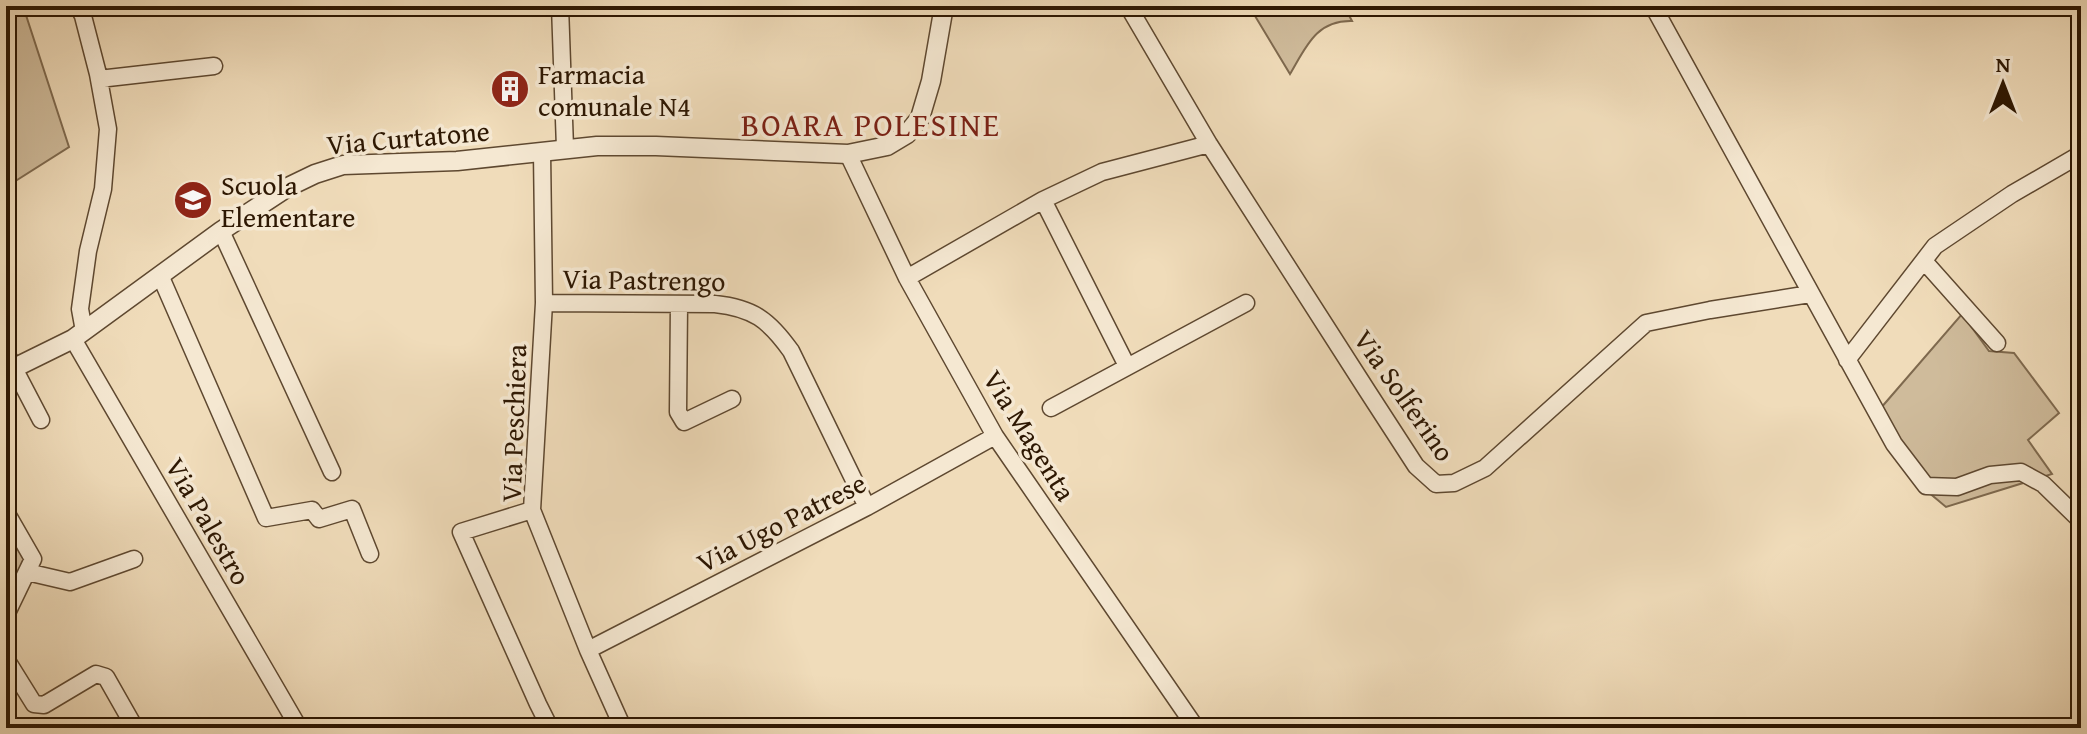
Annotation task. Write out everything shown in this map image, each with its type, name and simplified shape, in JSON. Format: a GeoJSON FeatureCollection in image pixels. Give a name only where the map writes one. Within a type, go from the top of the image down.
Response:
{"type":"FeatureCollection","features":[{"type":"Feature","properties":{"kind":"street"},"geometry":{"type":"LineString","coordinates":[[78,6],[99,79],[108,129],[103,189],[88,251],[79,335]]}},
{"type":"Feature","properties":{"kind":"street"},"geometry":{"type":"LineString","coordinates":[[560,6],[565,148]]}},
{"type":"Feature","properties":{"kind":"street","name":"Via Curtatone"},"geometry":{"type":"LineString","coordinates":[[8,365],[79,335],[221,231],[288,187],[343,165],[457,161],[597,146],[848,154],[887,146],[915,126],[925,108],[944,6]]}},
{"type":"Feature","properties":{"kind":"street","name":"Via Solferino"},"geometry":{"type":"LineString","coordinates":[[1128,6],[1209,144],[1416,466],[1436,484],[1454,483],[1485,468],[1646,323],[1810,294]]}},
{"type":"Feature","properties":{"kind":"street"},"geometry":{"type":"LineString","coordinates":[[1653,6],[1894,444],[1926,486],[1957,487],[1990,475],[2021,472],[2043,484],[2081,521]]}},
{"type":"Feature","properties":{"kind":"street"},"geometry":{"type":"LineString","coordinates":[[99,79],[214,66]]}},
{"type":"Feature","properties":{"kind":"street"},"geometry":{"type":"LineString","coordinates":[[907,278],[1043,200],[1102,172],[1209,144]]}},
{"type":"Feature","properties":{"kind":"street","name":"Via Peschiera"},"geometry":{"type":"LineString","coordinates":[[542,152],[544,303],[532,510],[623,728]]}},
{"type":"Feature","properties":{"kind":"street","name":"Via Magenta"},"geometry":{"type":"LineString","coordinates":[[848,154],[907,278],[995,436],[1196,728]]}},
{"type":"Feature","properties":{"kind":"street"},"geometry":{"type":"LineString","coordinates":[[1847,360],[1935,246],[2012,194],[2081,154]]}},
{"type":"Feature","properties":{"kind":"street"},"geometry":{"type":"LineString","coordinates":[[1043,200],[1127,366]]}},
{"type":"Feature","properties":{"kind":"street"},"geometry":{"type":"LineString","coordinates":[[221,231],[332,472]]}},
{"type":"Feature","properties":{"kind":"street"},"geometry":{"type":"LineString","coordinates":[[1924,261],[1997,343]]}},
{"type":"Feature","properties":{"kind":"street"},"geometry":{"type":"LineString","coordinates":[[160,275],[266,518],[312,510],[319,519],[352,509],[370,554]]}},
{"type":"Feature","properties":{"kind":"street","name":"Via Pastrengo"},"geometry":{"type":"LineString","coordinates":[[544,303],[715,304],[733,306],[760,317],[778,333],[791,351],[867,507]]}},
{"type":"Feature","properties":{"kind":"street"},"geometry":{"type":"LineString","coordinates":[[1051,408],[1246,303]]}},
{"type":"Feature","properties":{"kind":"street"},"geometry":{"type":"LineString","coordinates":[[679,304],[678,412],[684,422],[732,399]]}},
{"type":"Feature","properties":{"kind":"street","name":"Via Palestro"},"geometry":{"type":"LineString","coordinates":[[79,335],[299,728]]}},
{"type":"Feature","properties":{"kind":"street"},"geometry":{"type":"LineString","coordinates":[[8,365],[41,420]]}},
{"type":"Feature","properties":{"kind":"street","name":"Via Ugo Patrese"},"geometry":{"type":"LineString","coordinates":[[588,650],[867,507],[995,436]]}},
{"type":"Feature","properties":{"kind":"street"},"geometry":{"type":"LineString","coordinates":[[532,510],[461,532],[550,728]]}},
{"type":"Feature","properties":{"kind":"street"},"geometry":{"type":"LineString","coordinates":[[6,512],[33,559],[6,615]]}},
{"type":"Feature","properties":{"kind":"street"},"geometry":{"type":"LineString","coordinates":[[27,572],[70,582],[134,559]]}},
{"type":"Feature","properties":{"kind":"street"},"geometry":{"type":"LineString","coordinates":[[6,659],[34,704],[44,705],[96,674],[106,677],[135,728]]}},
{"type":"Feature","properties":{"kind":"shaded area"},"geometry":{"type":"Polygon","coordinates":[[[6,6],[23,6],[69,147],[6,187],[6,6]]]}},
{"type":"Feature","properties":{"kind":"shaded area"},"geometry":{"type":"Polygon","coordinates":[[[1249,6],[1344,6],[1352,21],[1329,25],[1321,30],[1307,45],[1290,74],[1249,6]]]}},
{"type":"Feature","properties":{"kind":"shaded area"},"geometry":{"type":"Polygon","coordinates":[[[1962,314],[1989,351],[2014,353],[2059,413],[2028,440],[2052,474],[1946,507],[1921,486],[1880,409],[1962,314]]]}},
{"type":"Feature","properties":{"kind":"shaded area"},"geometry":{"type":"Polygon","coordinates":[[[6,525],[24,554],[24,560],[6,598],[6,525]]]}},
{"type":"Feature","properties":{"kind":"place","name":"Farmacia comunale N4"},"geometry":{"type":"Point","coordinates":[510,89]}},
{"type":"Feature","properties":{"kind":"place","name":"Scuola Elementare"},"geometry":{"type":"Point","coordinates":[193,200]}},
{"type":"Feature","properties":{"kind":"district","name":"BOARA POLESINE"},"geometry":{"type":"Point","coordinates":[871,124]}}]}
